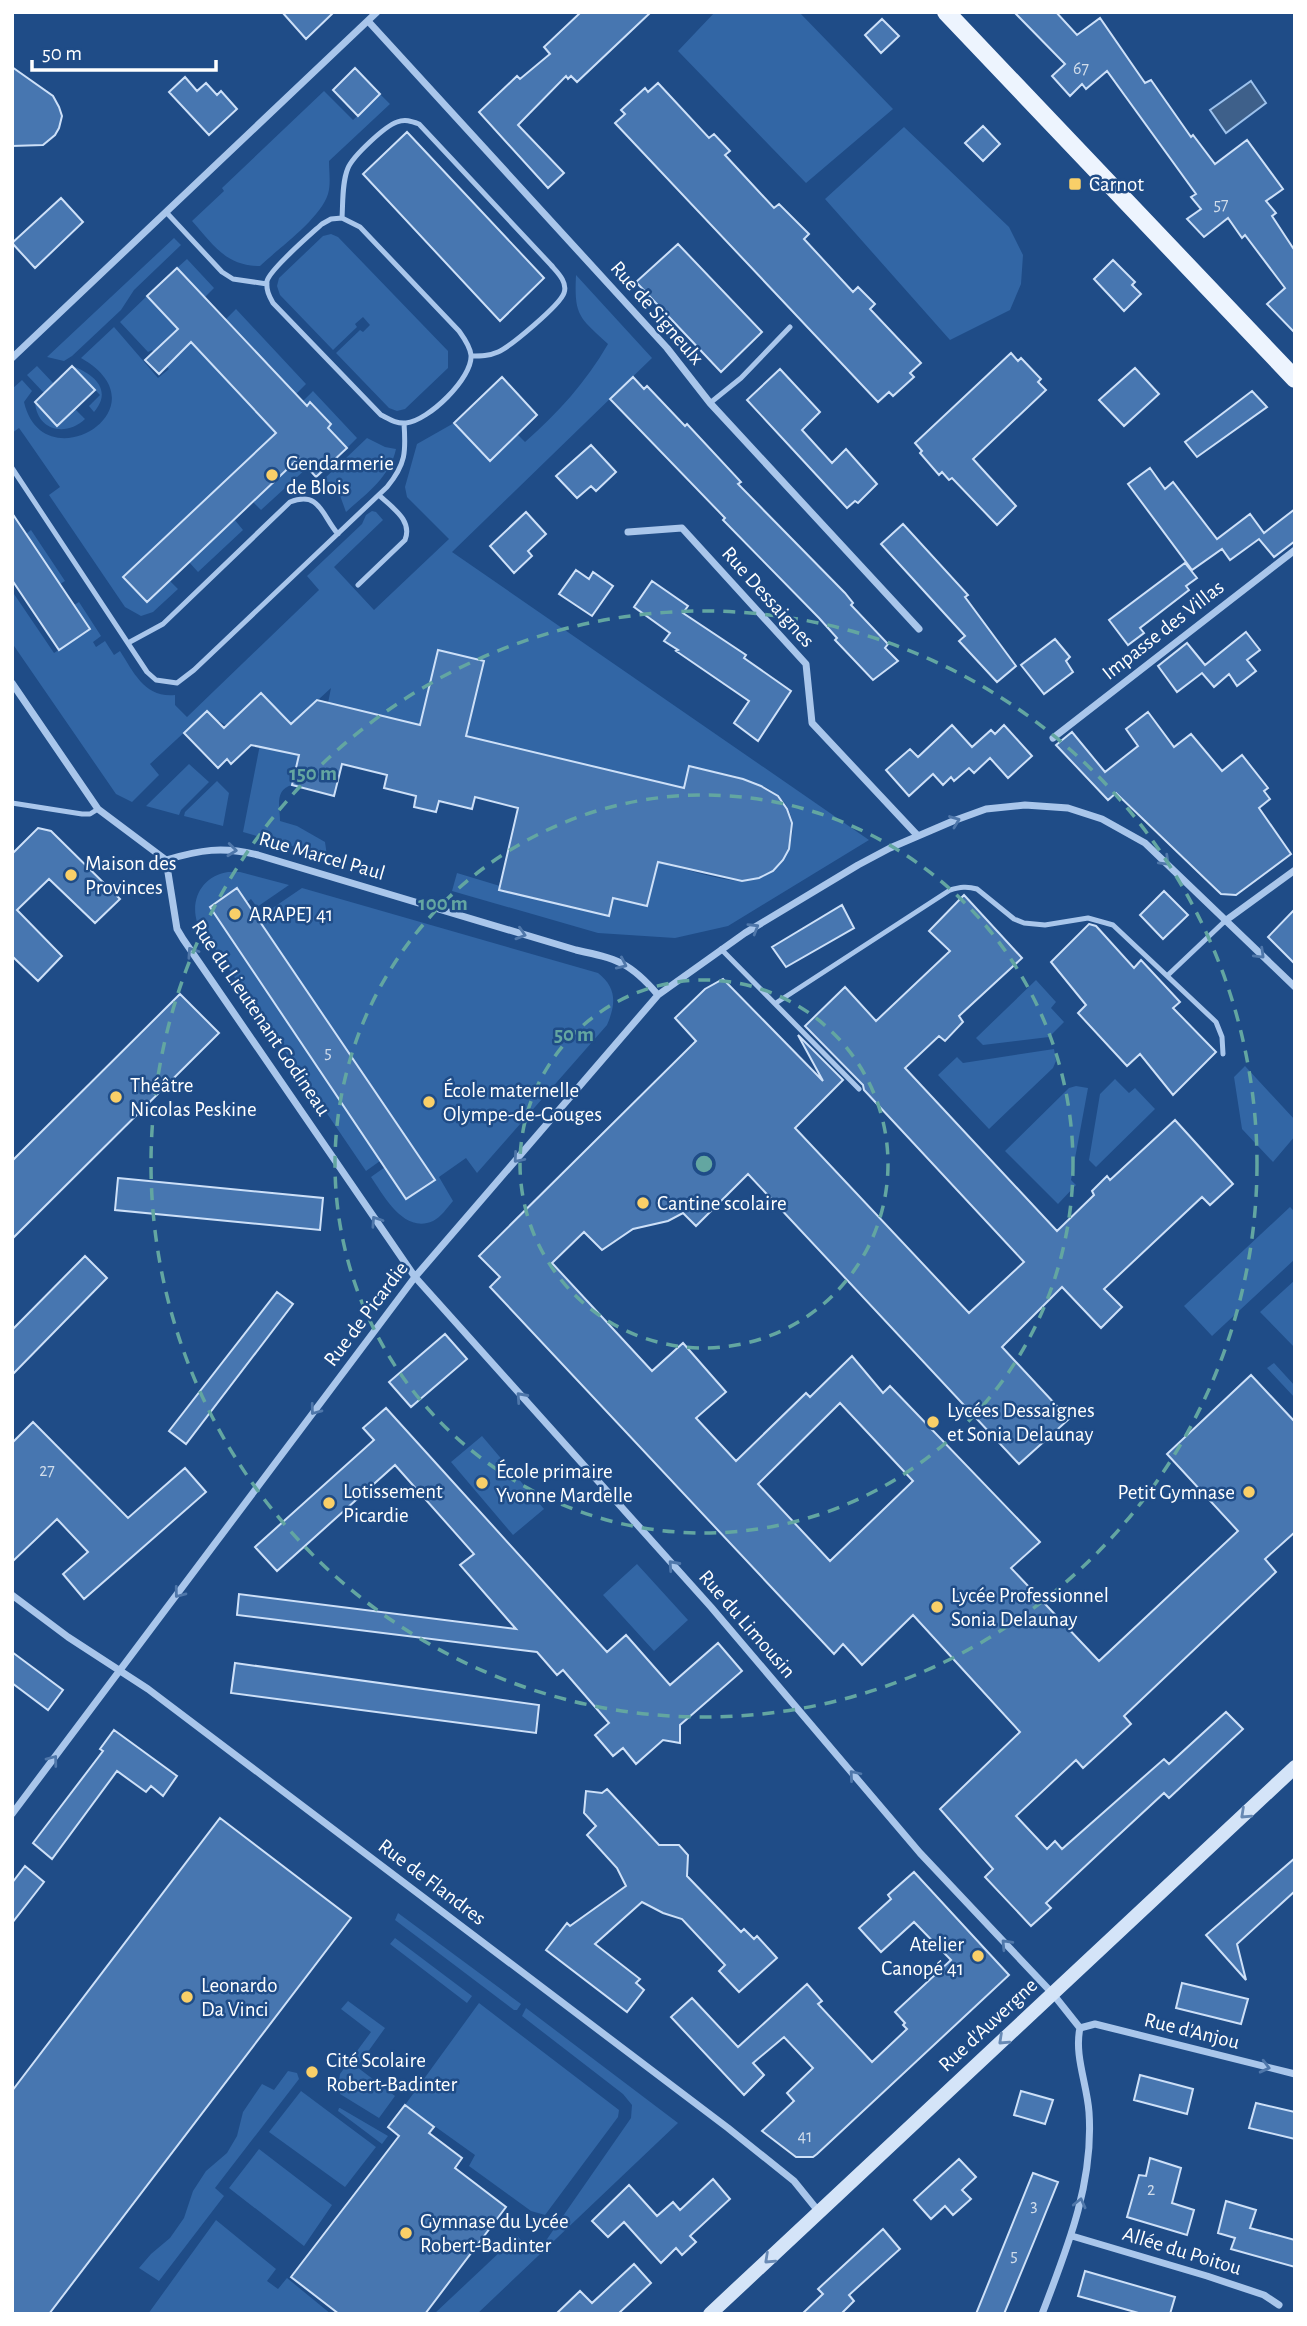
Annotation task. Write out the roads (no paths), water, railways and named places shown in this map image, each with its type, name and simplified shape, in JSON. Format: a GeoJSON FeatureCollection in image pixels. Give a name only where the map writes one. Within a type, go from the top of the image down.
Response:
{"type":"FeatureCollection","features":[{"type":"Feature","properties":{"kind":"main road"},"geometry":{"type":"LineString","coordinates":[[946,12],[1295,379]]}},
{"type":"Feature","properties":{"kind":"main road","name":"Rue d'Auvergne"},"geometry":{"type":"LineString","coordinates":[[710,2314],[1295,1767]]}},
{"type":"Feature","properties":{"kind":"street"},"geometry":{"type":"LineString","coordinates":[[12,358],[377,12]]}},
{"type":"Feature","properties":{"kind":"street","name":"Rue de Signeulx"},"geometry":{"type":"LineString","coordinates":[[368,21],[667,348],[710,403],[919,629]]}},
{"type":"Feature","properties":{"kind":"street","name":"Rue Dessaignes"},"geometry":{"type":"LineString","coordinates":[[628,532],[682,528],[806,664],[812,723],[918,836]]}},
{"type":"Feature","properties":{"kind":"street","name":"Impasse des Villas"},"geometry":{"type":"LineString","coordinates":[[1053,738],[1295,550]]}},
{"type":"Feature","properties":{"kind":"street"},"geometry":{"type":"LineString","coordinates":[[12,683],[98,809],[166,860]]}},
{"type":"Feature","properties":{"kind":"street"},"geometry":{"type":"LineString","coordinates":[[658,995],[721,949],[858,866],[918,836],[986,809],[1025,806],[1068,808],[1102,819],[1145,843],[1295,987]]}},
{"type":"Feature","properties":{"kind":"street","name":"Rue Marcel Paul"},"geometry":{"type":"LineString","coordinates":[[166,860],[207,849],[237,850],[258,855],[608,957],[638,972],[658,995]]}},
{"type":"Feature","properties":{"kind":"street","name":"Rue du Lieutenant Godineau"},"geometry":{"type":"LineString","coordinates":[[166,860],[177,929],[415,1277]]}},
{"type":"Feature","properties":{"kind":"street"},"geometry":{"type":"LineString","coordinates":[[1225,921],[1295,870]]}},
{"type":"Feature","properties":{"kind":"street","name":"Rue de Picardie"},"geometry":{"type":"LineString","coordinates":[[12,1814],[415,1277],[658,995]]}},
{"type":"Feature","properties":{"kind":"street","name":"Rue du Limousin"},"geometry":{"type":"LineString","coordinates":[[415,1277],[711,1607],[920,1853],[1053,1993],[1080,2028]]}},
{"type":"Feature","properties":{"kind":"street","name":"Rue de Flandres"},"geometry":{"type":"LineString","coordinates":[[12,1595],[68,1637],[148,1689],[728,2128],[794,2180],[819,2212]]}},
{"type":"Feature","properties":{"kind":"street","name":"Rue d'Anjou"},"geometry":{"type":"LineString","coordinates":[[1080,2028],[1096,2024],[1295,2074]]}},
{"type":"Feature","properties":{"kind":"street"},"geometry":{"type":"LineString","coordinates":[[1042,2314],[1072,2236],[1087,2173],[1089,2113],[1077,2041],[1080,2028]]}},
{"type":"Feature","properties":{"kind":"street","name":"Allée du Poitou"},"geometry":{"type":"LineString","coordinates":[[1072,2236],[1207,2276],[1264,2295],[1279,2305]]}},
{"type":"Feature","properties":{"kind":"lane"},"geometry":{"type":"LineString","coordinates":[[342,218],[345,182],[351,162],[388,127],[399,121],[409,120],[419,124],[551,265],[565,284],[564,293],[556,304],[510,345],[486,356],[471,356]]}},
{"type":"Feature","properties":{"kind":"lane"},"geometry":{"type":"LineString","coordinates":[[166,212],[222,272],[233,279],[267,284]]}},
{"type":"Feature","properties":{"kind":"lane"},"geometry":{"type":"LineString","coordinates":[[342,218],[360,227],[468,344],[471,356],[469,371],[462,382],[416,421],[393,422],[381,415],[273,303],[268,294],[267,284],[274,271],[322,224],[331,219],[342,218]]}},
{"type":"Feature","properties":{"kind":"lane"},"geometry":{"type":"LineString","coordinates":[[710,403],[741,378],[790,327]]}},
{"type":"Feature","properties":{"kind":"lane"},"geometry":{"type":"LineString","coordinates":[[12,468],[147,672],[156,680],[177,683],[204,661],[397,475],[404,459],[404,423]]}},
{"type":"Feature","properties":{"kind":"lane"},"geometry":{"type":"LineString","coordinates":[[358,585],[405,540],[408,531],[406,522],[379,495]]}},
{"type":"Feature","properties":{"kind":"lane"},"geometry":{"type":"LineString","coordinates":[[128,643],[163,624],[290,502],[300,498],[310,499],[320,506],[338,534]]}},
{"type":"Feature","properties":{"kind":"lane"},"geometry":{"type":"LineString","coordinates":[[12,803],[82,814],[90,814],[98,809]]}},
{"type":"Feature","properties":{"kind":"lane"},"geometry":{"type":"LineString","coordinates":[[776,1003],[950,890],[960,887],[977,889],[1014,919],[1024,923],[1045,925],[1088,918],[1106,921],[1125,935],[1216,1022],[1222,1037],[1223,1054]]}},
{"type":"Feature","properties":{"kind":"lane"},"geometry":{"type":"LineString","coordinates":[[1168,975],[1225,921]]}},
{"type":"Feature","properties":{"kind":"lane"},"geometry":{"type":"LineString","coordinates":[[721,949],[859,1089]]}},
{"type":"Feature","properties":{"kind":"place","name":"Carnot"},"geometry":{"type":"Point","coordinates":[1075,184]}},
{"type":"Feature","properties":{"kind":"place","name":"Gendarmerie de Blois"},"geometry":{"type":"Point","coordinates":[272,475]}},
{"type":"Feature","properties":{"kind":"place","name":"Maison des Provinces"},"geometry":{"type":"Point","coordinates":[71,875]}},
{"type":"Feature","properties":{"kind":"place","name":"ARAPEJ 41"},"geometry":{"type":"Point","coordinates":[235,914]}},
{"type":"Feature","properties":{"kind":"place","name":"Théâtre Nicolas Peskine"},"geometry":{"type":"Point","coordinates":[116,1097]}},
{"type":"Feature","properties":{"kind":"place","name":"École maternelle Olympe-de-Gouges"},"geometry":{"type":"Point","coordinates":[429,1102]}},
{"type":"Feature","properties":{"kind":"place","name":"Cantine scolaire"},"geometry":{"type":"Point","coordinates":[643,1203]}},
{"type":"Feature","properties":{"kind":"place","name":"Lycées Dessaignes et Sonia Delaunay"},"geometry":{"type":"Point","coordinates":[933,1422]}},
{"type":"Feature","properties":{"kind":"place","name":"École primaire Yvonne Mardelle"},"geometry":{"type":"Point","coordinates":[482,1483]}},
{"type":"Feature","properties":{"kind":"place","name":"Petit Gymnase"},"geometry":{"type":"Point","coordinates":[1249,1492]}},
{"type":"Feature","properties":{"kind":"place","name":"Lotissement Picardie"},"geometry":{"type":"Point","coordinates":[329,1503]}},
{"type":"Feature","properties":{"kind":"place","name":"Lycée Professionnel Sonia Delaunay"},"geometry":{"type":"Point","coordinates":[937,1607]}},
{"type":"Feature","properties":{"kind":"place","name":"Atelier Canopé 41"},"geometry":{"type":"Point","coordinates":[978,1956]}},
{"type":"Feature","properties":{"kind":"place","name":"Leonardo Da Vinci"},"geometry":{"type":"Point","coordinates":[187,1997]}},
{"type":"Feature","properties":{"kind":"place","name":"Cité Scolaire Robert-Badinter"},"geometry":{"type":"Point","coordinates":[312,2072]}},
{"type":"Feature","properties":{"kind":"place","name":"Gymnase du Lycée Robert-Badinter"},"geometry":{"type":"Point","coordinates":[406,2233]}}]}
